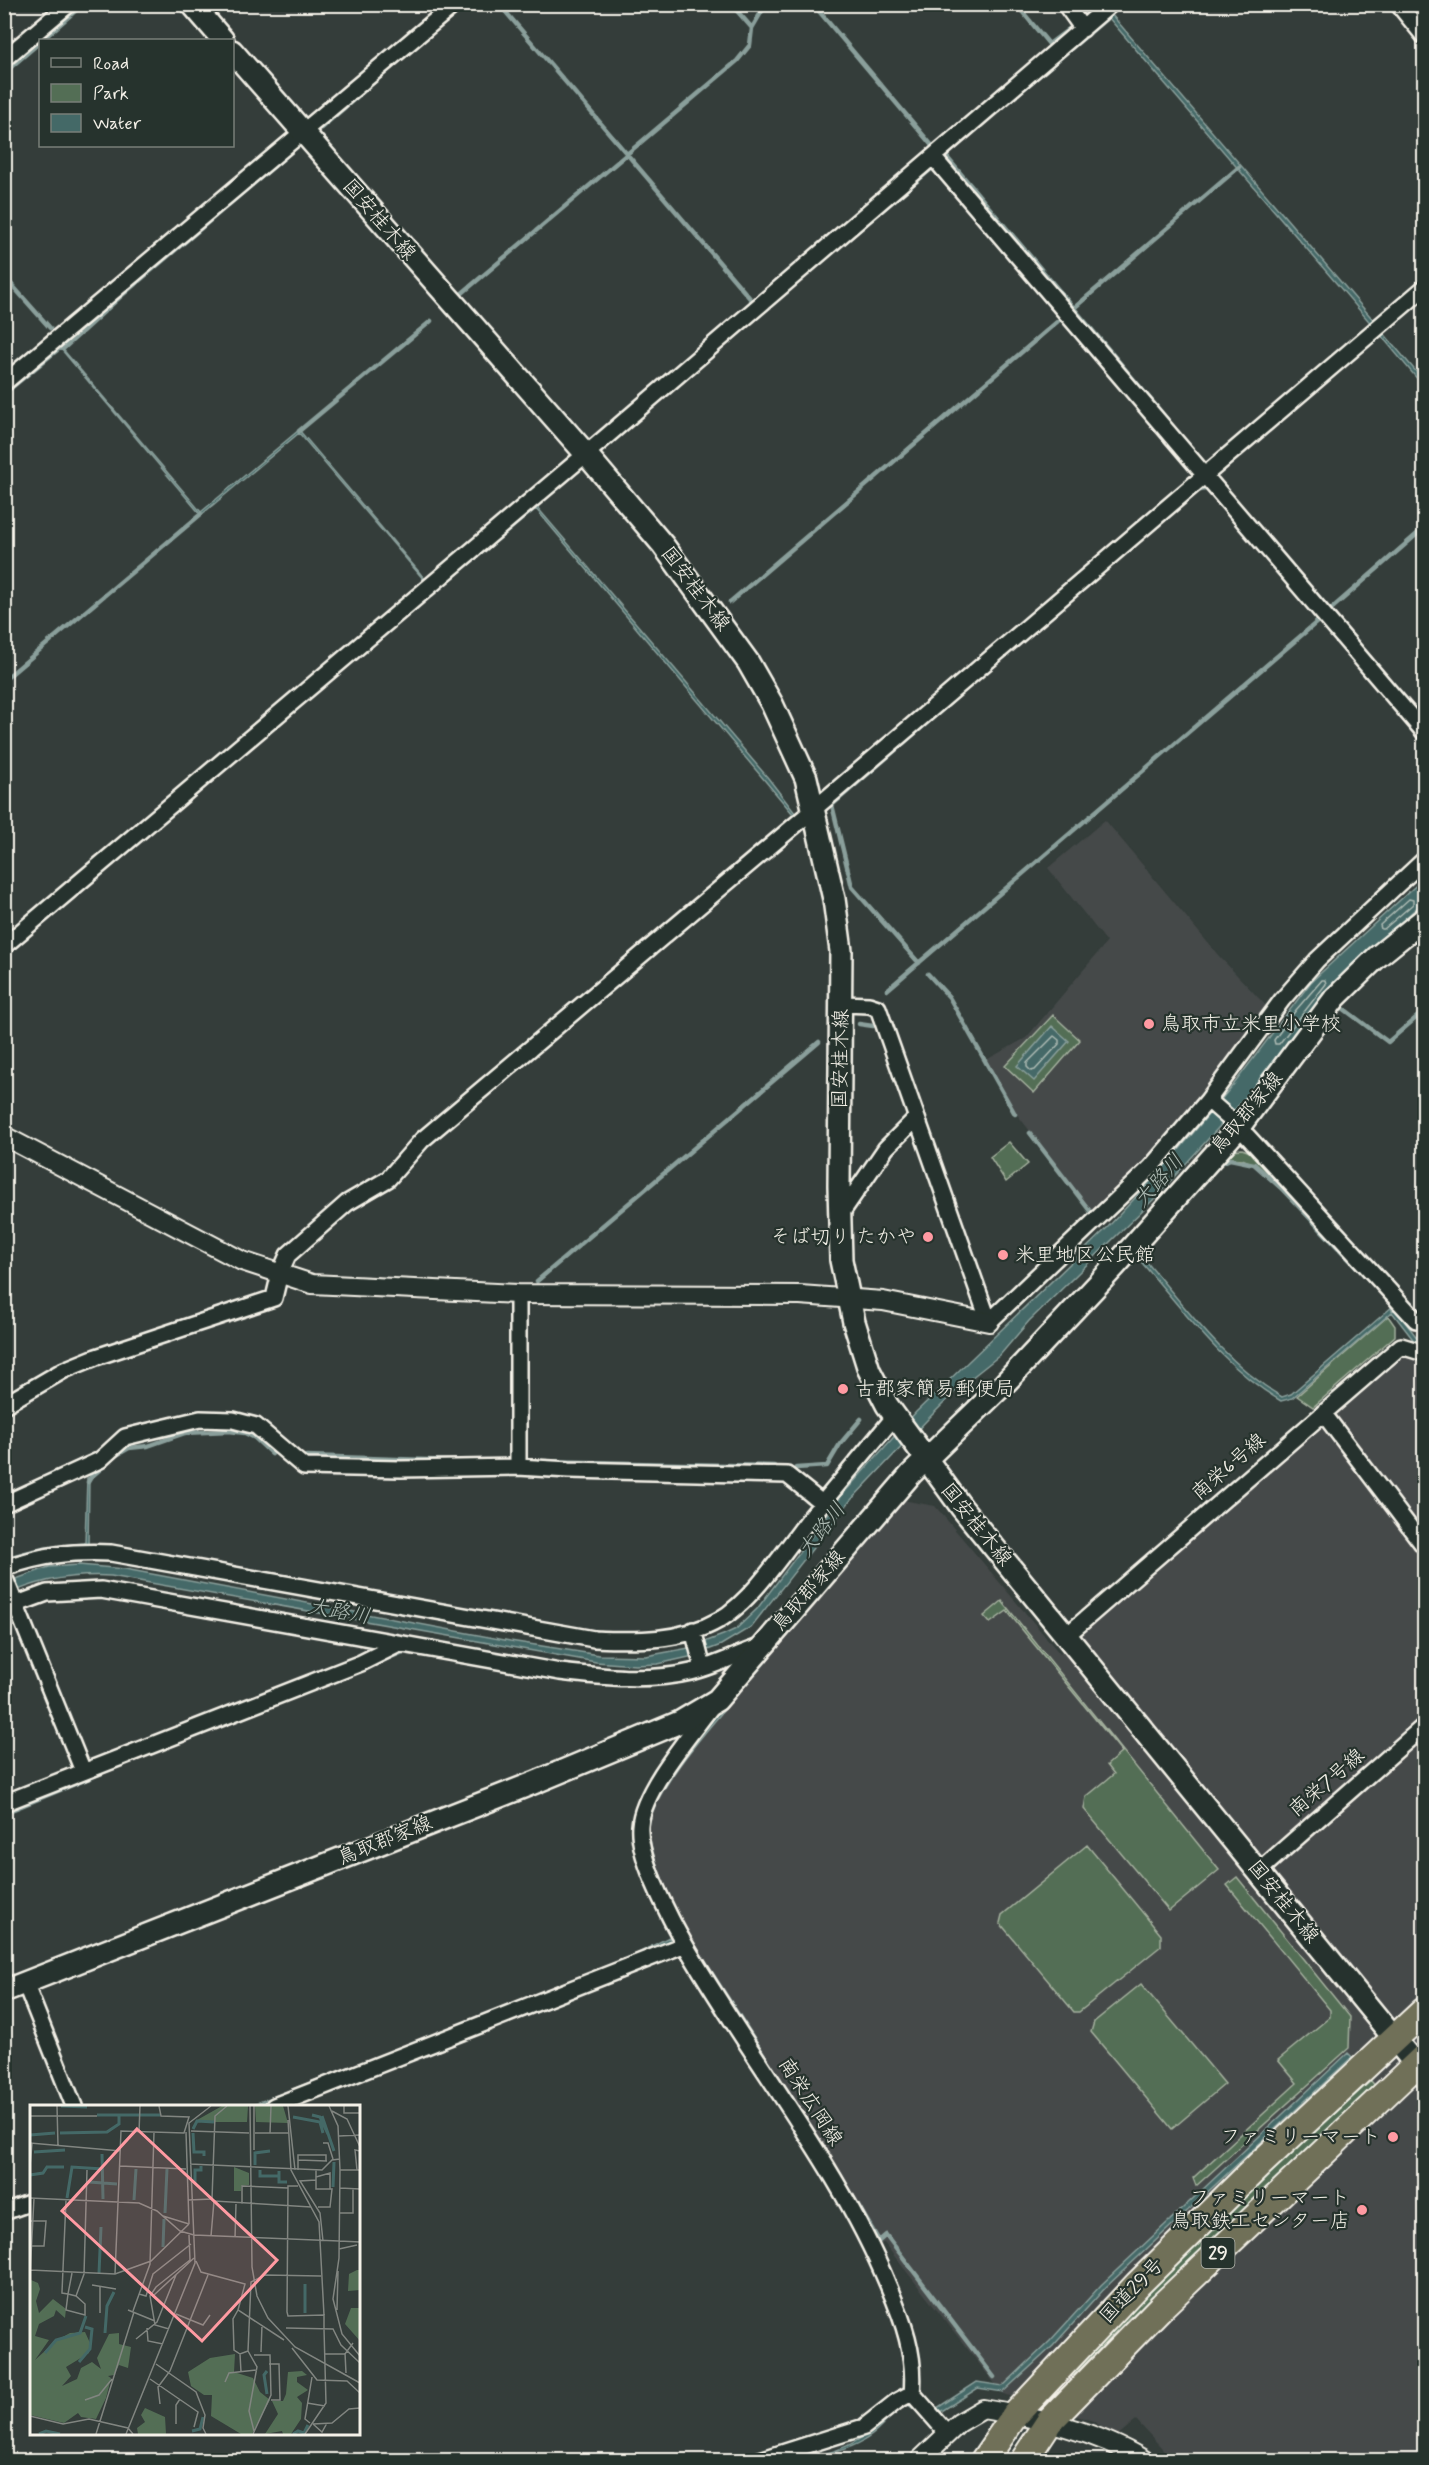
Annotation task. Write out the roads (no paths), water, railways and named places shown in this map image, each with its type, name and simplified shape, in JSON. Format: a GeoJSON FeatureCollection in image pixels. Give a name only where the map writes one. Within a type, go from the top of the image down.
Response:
{"type":"FeatureCollection","features":[{"type":"Feature","properties":{"kind":"highway","name":"国道29号"},"geometry":{"type":"LineString","coordinates":[[984,2460],[1015,2415],[1138,2283],[1261,2163],[1425,2012]]}},
{"type":"Feature","properties":{"kind":"highway","name":"国道29号"},"geometry":{"type":"LineString","coordinates":[[1024,2460],[1049,2422],[1163,2305],[1422,2066]]}},
{"type":"Feature","properties":{"kind":"main road"},"geometry":{"type":"LineString","coordinates":[[192,4],[222,39]]}},
{"type":"Feature","properties":{"kind":"main road","name":"国安桂木線"},"geometry":{"type":"LineString","coordinates":[[234,53],[586,454],[663,545],[748,662],[806,778],[834,899],[841,951],[841,1260],[848,1299],[869,1370],[920,1452],[1066,1636],[1395,2040],[1422,2066]]}},
{"type":"Feature","properties":{"kind":"main road","name":"鳥取郡家線"},"geometry":{"type":"LineString","coordinates":[[4,1991],[547,1777],[680,1722],[717,1700],[920,1452],[1005,1383],[1115,1266],[1236,1124],[1335,998],[1377,957],[1425,919]]}},
{"type":"Feature","properties":{"kind":"street"},"geometry":{"type":"LineString","coordinates":[[4,59],[69,4]]}},
{"type":"Feature","properties":{"kind":"street"},"geometry":{"type":"LineString","coordinates":[[4,383],[303,134],[454,4]]}},
{"type":"Feature","properties":{"kind":"street"},"geometry":{"type":"LineString","coordinates":[[1065,4],[1083,29]]}},
{"type":"Feature","properties":{"kind":"street"},"geometry":{"type":"LineString","coordinates":[[4,946],[586,454],[1111,4]]}},
{"type":"Feature","properties":{"kind":"street"},"geometry":{"type":"LineString","coordinates":[[1398,4],[1423,32]]}},
{"type":"Feature","properties":{"kind":"street"},"geometry":{"type":"LineString","coordinates":[[933,157],[1425,732]]}},
{"type":"Feature","properties":{"kind":"street"},"geometry":{"type":"LineString","coordinates":[[4,1405],[64,1370],[96,1357],[274,1298],[280,1273],[288,1255],[315,1229],[347,1203],[388,1179],[422,1140],[1425,288]]}},
{"type":"Feature","properties":{"kind":"street"},"geometry":{"type":"LineString","coordinates":[[989,1322],[1150,1168],[1208,1100],[1282,1000],[1317,960],[1425,860]]}},
{"type":"Feature","properties":{"kind":"street"},"geometry":{"type":"LineString","coordinates":[[842,1004],[869,1005],[878,1008],[989,1322]]}},
{"type":"Feature","properties":{"kind":"street"},"geometry":{"type":"LineString","coordinates":[[1208,1100],[1236,1124],[1416,1320],[1425,1320]]}},
{"type":"Feature","properties":{"kind":"street"},"geometry":{"type":"LineString","coordinates":[[840,1215],[886,1148],[916,1118]]}},
{"type":"Feature","properties":{"kind":"street"},"geometry":{"type":"LineString","coordinates":[[4,1136],[242,1261],[312,1284],[518,1294],[800,1295],[883,1301],[989,1322]]}},
{"type":"Feature","properties":{"kind":"street"},"geometry":{"type":"LineString","coordinates":[[518,1294],[518,1467]]}},
{"type":"Feature","properties":{"kind":"street","name":"南栄6号線"},"geometry":{"type":"LineString","coordinates":[[1066,1636],[1401,1346],[1425,1353]]}},
{"type":"Feature","properties":{"kind":"street"},"geometry":{"type":"LineString","coordinates":[[1323,1413],[1425,1546]]}},
{"type":"Feature","properties":{"kind":"street"},"geometry":{"type":"LineString","coordinates":[[4,1504],[100,1460],[125,1437],[200,1419],[232,1420],[256,1426],[304,1467],[518,1467],[787,1475],[822,1503]]}},
{"type":"Feature","properties":{"kind":"street"},"geometry":{"type":"LineString","coordinates":[[4,1568],[51,1554],[111,1553],[594,1639],[642,1641],[693,1630],[719,1620],[752,1592],[822,1503],[898,1420]]}},
{"type":"Feature","properties":{"kind":"street"},"geometry":{"type":"LineString","coordinates":[[4,1576],[83,1771]]}},
{"type":"Feature","properties":{"kind":"street"},"geometry":{"type":"LineString","coordinates":[[16,1603],[47,1593],[101,1590],[560,1672],[603,1677],[629,1678],[689,1672],[762,1646]]}},
{"type":"Feature","properties":{"kind":"street"},"geometry":{"type":"LineString","coordinates":[[693,1630],[703,1668]]}},
{"type":"Feature","properties":{"kind":"street"},"geometry":{"type":"LineString","coordinates":[[4,1803],[361,1663],[399,1644]]}},
{"type":"Feature","properties":{"kind":"street","name":"南栄広岡線"},"geometry":{"type":"LineString","coordinates":[[717,1700],[684,1742],[644,1804],[639,1827],[655,1887],[683,1945],[820,2156],[862,2227],[898,2308],[910,2347],[915,2373],[912,2393]]}},
{"type":"Feature","properties":{"kind":"street","name":"南栄7号線"},"geometry":{"type":"LineString","coordinates":[[1258,1872],[1425,1726]]}},
{"type":"Feature","properties":{"kind":"street"},"geometry":{"type":"LineString","coordinates":[[277,2105],[683,1945]]}},
{"type":"Feature","properties":{"kind":"street"},"geometry":{"type":"LineString","coordinates":[[25,1983],[74,2105]]}},
{"type":"Feature","properties":{"kind":"street"},"geometry":{"type":"LineString","coordinates":[[4,2212],[30,2203]]}},
{"type":"Feature","properties":{"kind":"street"},"geometry":{"type":"LineString","coordinates":[[760,2460],[864,2427],[897,2401],[912,2393],[948,2434]]}},
{"type":"Feature","properties":{"kind":"street"},"geometry":{"type":"LineString","coordinates":[[920,2460],[959,2423],[983,2409],[1049,2422],[1131,2452],[1144,2460]]}},
{"type":"Feature","properties":{"kind":"water"},"geometry":{"type":"Polygon","coordinates":[[[1111,14],[1376,323],[1373,326],[1108,17],[1111,14]]]}},
{"type":"Feature","properties":{"kind":"water"},"geometry":{"type":"Polygon","coordinates":[[[1381,330],[1424,381],[1424,387],[1379,333],[1381,330]]]}},
{"type":"Feature","properties":{"kind":"water"},"geometry":{"type":"Polygon","coordinates":[[[60,346],[201,512],[299,430],[425,579],[299,433],[201,515],[61,349],[5,395],[60,346]]]}},
{"type":"Feature","properties":{"kind":"water"},"geometry":{"type":"Polygon","coordinates":[[[536,506],[768,778],[795,813],[793,814],[536,509],[434,594],[433,592],[536,506]]]}},
{"type":"Feature","properties":{"kind":"water","name":"大路川"},"geometry":{"type":"Polygon","coordinates":[[[1424,878],[1424,901],[1333,984],[1246,1097],[1154,1199],[1029,1321],[1000,1355],[961,1386],[850,1501],[751,1627],[721,1645],[689,1657],[658,1664],[596,1662],[111,1576],[56,1579],[31,1585],[5,1596],[5,1583],[49,1567],[79,1565],[125,1569],[510,1641],[599,1655],[646,1656],[689,1648],[736,1629],[757,1609],[843,1494],[916,1412],[1108,1227],[1173,1157],[1234,1084],[1311,982],[1424,878]]]}},
{"type":"Feature","properties":{"kind":"water"},"geometry":{"type":"Polygon","coordinates":[[[1052,1026],[1069,1041],[1034,1081],[1017,1066],[1052,1026]]]}},
{"type":"Feature","properties":{"kind":"water"},"geometry":{"type":"Polygon","coordinates":[[[1139,1253],[1223,1350],[1261,1383],[1282,1397],[1291,1394],[1393,1306],[1418,1339],[1424,1341],[1424,1344],[1415,1342],[1392,1312],[1292,1398],[1281,1401],[1260,1387],[1221,1354],[1136,1256],[1139,1253]]]}},
{"type":"Feature","properties":{"kind":"water"},"geometry":{"type":"Polygon","coordinates":[[[87,1478],[89,1478],[88,1546],[49,1547],[85,1543],[87,1478]]]}},
{"type":"Feature","properties":{"kind":"water"},"geometry":{"type":"Polygon","coordinates":[[[46,1548],[5,1560],[4,1558],[46,1548]]]}},
{"type":"Feature","properties":{"kind":"water"},"geometry":{"type":"Polygon","coordinates":[[[771,1650],[773,1652],[766,1662],[697,1742],[663,1790],[653,1811],[649,1829],[650,1841],[664,1882],[687,1932],[685,1933],[652,1860],[647,1835],[650,1815],[661,1792],[696,1739],[771,1650]]]}},
{"type":"Feature","properties":{"kind":"water"},"geometry":{"type":"Polygon","coordinates":[[[669,1937],[670,1940],[628,1961],[258,2105],[252,2105],[627,1959],[669,1937]]]}},
{"type":"Feature","properties":{"kind":"water"},"geometry":{"type":"Polygon","coordinates":[[[1348,2053],[1352,2057],[1106,2287],[1053,2346],[1003,2392],[978,2388],[937,2414],[934,2410],[977,2382],[1003,2386],[1050,2341],[1101,2285],[1348,2053]]]}},
{"type":"Feature","properties":{"kind":"water"},"geometry":{"type":"Polygon","coordinates":[[[906,2402],[911,2403],[925,2418],[907,2404],[872,2435],[851,2446],[839,2451],[813,2457],[777,2460],[835,2451],[866,2435],[906,2402]]]}},
{"type":"Feature","properties":{"kind":"waterway"},"geometry":{"type":"LineString","coordinates":[[43,39],[83,4]]}},
{"type":"Feature","properties":{"kind":"waterway"},"geometry":{"type":"LineString","coordinates":[[499,4],[754,303]]}},
{"type":"Feature","properties":{"kind":"waterway"},"geometry":{"type":"LineString","coordinates":[[731,4],[752,28]]}},
{"type":"Feature","properties":{"kind":"waterway"},"geometry":{"type":"LineString","coordinates":[[460,295],[737,61],[750,45],[752,28],[766,4]]}},
{"type":"Feature","properties":{"kind":"waterway"},"geometry":{"type":"LineString","coordinates":[[813,4],[934,148]]}},
{"type":"Feature","properties":{"kind":"waterway"},"geometry":{"type":"LineString","coordinates":[[1016,4],[1049,44],[1069,29]]}},
{"type":"Feature","properties":{"kind":"waterway"},"geometry":{"type":"LineString","coordinates":[[1085,13],[1096,4]]}},
{"type":"Feature","properties":{"kind":"waterway"},"geometry":{"type":"LineString","coordinates":[[1113,12],[1122,4]]}},
{"type":"Feature","properties":{"kind":"waterway"},"geometry":{"type":"LineString","coordinates":[[1007,103],[1106,19]]}},
{"type":"Feature","properties":{"kind":"waterway"},"geometry":{"type":"LineString","coordinates":[[4,73],[39,43]]}},
{"type":"Feature","properties":{"kind":"waterway"},"geometry":{"type":"LineString","coordinates":[[321,128],[396,63]]}},
{"type":"Feature","properties":{"kind":"waterway"},"geometry":{"type":"LineString","coordinates":[[64,348],[120,297],[292,151]]}},
{"type":"Feature","properties":{"kind":"waterway"},"geometry":{"type":"LineString","coordinates":[[948,153],[945,155],[1167,419]]}},
{"type":"Feature","properties":{"kind":"waterway"},"geometry":{"type":"LineString","coordinates":[[1074,308],[1239,167]]}},
{"type":"Feature","properties":{"kind":"waterway"},"geometry":{"type":"LineString","coordinates":[[796,283],[930,170]]}},
{"type":"Feature","properties":{"kind":"waterway"},"geometry":{"type":"LineString","coordinates":[[4,276],[50,328]]}},
{"type":"Feature","properties":{"kind":"waterway"},"geometry":{"type":"LineString","coordinates":[[299,431],[431,321]]}},
{"type":"Feature","properties":{"kind":"waterway"},"geometry":{"type":"LineString","coordinates":[[730,602],[1058,321]]}},
{"type":"Feature","properties":{"kind":"waterway"},"geometry":{"type":"LineString","coordinates":[[1196,491],[1205,489]]}},
{"type":"Feature","properties":{"kind":"waterway"},"geometry":{"type":"LineString","coordinates":[[4,680],[201,514]]}},
{"type":"Feature","properties":{"kind":"waterway"},"geometry":{"type":"LineString","coordinates":[[1316,594],[1330,610],[1424,528]]}},
{"type":"Feature","properties":{"kind":"waterway"},"geometry":{"type":"LineString","coordinates":[[887,990],[1317,622]]}},
{"type":"Feature","properties":{"kind":"waterway"},"geometry":{"type":"LineString","coordinates":[[919,963],[852,887],[832,805],[980,677]]}},
{"type":"Feature","properties":{"kind":"waterway"},"geometry":{"type":"LineString","coordinates":[[928,974],[949,997],[1015,1114]]}},
{"type":"Feature","properties":{"kind":"waterway"},"geometry":{"type":"LineString","coordinates":[[1344,1009],[1388,1042],[1424,1011]]}},
{"type":"Feature","properties":{"kind":"waterway"},"geometry":{"type":"LineString","coordinates":[[859,1024],[873,1026]]}},
{"type":"Feature","properties":{"kind":"waterway"},"geometry":{"type":"LineString","coordinates":[[537,1281],[819,1042]]}},
{"type":"Feature","properties":{"kind":"waterway"},"geometry":{"type":"LineString","coordinates":[[1030,1133],[1093,1215]]}},
{"type":"Feature","properties":{"kind":"waterway"},"geometry":{"type":"LineString","coordinates":[[1217,1165],[1230,1159],[1254,1164],[1281,1188],[1392,1304],[1393,1309]]}},
{"type":"Feature","properties":{"kind":"waterway"},"geometry":{"type":"LineString","coordinates":[[796,1468],[827,1466],[840,1444],[861,1419]]}},
{"type":"Feature","properties":{"kind":"waterway"},"geometry":{"type":"LineString","coordinates":[[115,1456],[129,1448],[148,1446],[185,1433],[229,1431],[245,1433],[255,1438],[272,1454]]}},
{"type":"Feature","properties":{"kind":"waterway"},"geometry":{"type":"LineString","coordinates":[[306,1456],[456,1461]]}},
{"type":"Feature","properties":{"kind":"waterway"},"geometry":{"type":"LineString","coordinates":[[539,1461],[774,1466]]}},
{"type":"Feature","properties":{"kind":"waterway"},"geometry":{"type":"LineString","coordinates":[[88,1482],[105,1465]]}},
{"type":"Feature","properties":{"kind":"waterway"},"geometry":{"type":"LineString","coordinates":[[4,1622],[17,1615]]}},
{"type":"Feature","properties":{"kind":"waterway"},"geometry":{"type":"LineString","coordinates":[[379,1662],[408,1650]]}},
{"type":"Feature","properties":{"kind":"waterway"},"geometry":{"type":"LineString","coordinates":[[4,1813],[102,1773]]}},
{"type":"Feature","properties":{"kind":"waterway"},"geometry":{"type":"LineString","coordinates":[[689,1938],[799,2110]]}},
{"type":"Feature","properties":{"kind":"waterway"},"geometry":{"type":"LineString","coordinates":[[839,2173],[879,2241],[886,2235],[994,2377]]}},
{"type":"Feature","properties":{"kind":"place","name":"鳥取市立米里小学校"},"geometry":{"type":"Point","coordinates":[1149,1024]}},
{"type":"Feature","properties":{"kind":"place","name":"そば切り たかや"},"geometry":{"type":"Point","coordinates":[928,1237]}},
{"type":"Feature","properties":{"kind":"place","name":"米里地区公民館"},"geometry":{"type":"Point","coordinates":[1003,1255]}},
{"type":"Feature","properties":{"kind":"place","name":"古郡家簡易郵便局"},"geometry":{"type":"Point","coordinates":[843,1389]}},
{"type":"Feature","properties":{"kind":"place","name":"ファミリーマート"},"geometry":{"type":"Point","coordinates":[1393,2137]}},
{"type":"Feature","properties":{"kind":"place","name":"ファミリーマート 鳥取鉄工センター店"},"geometry":{"type":"Point","coordinates":[1362,2210]}}]}
